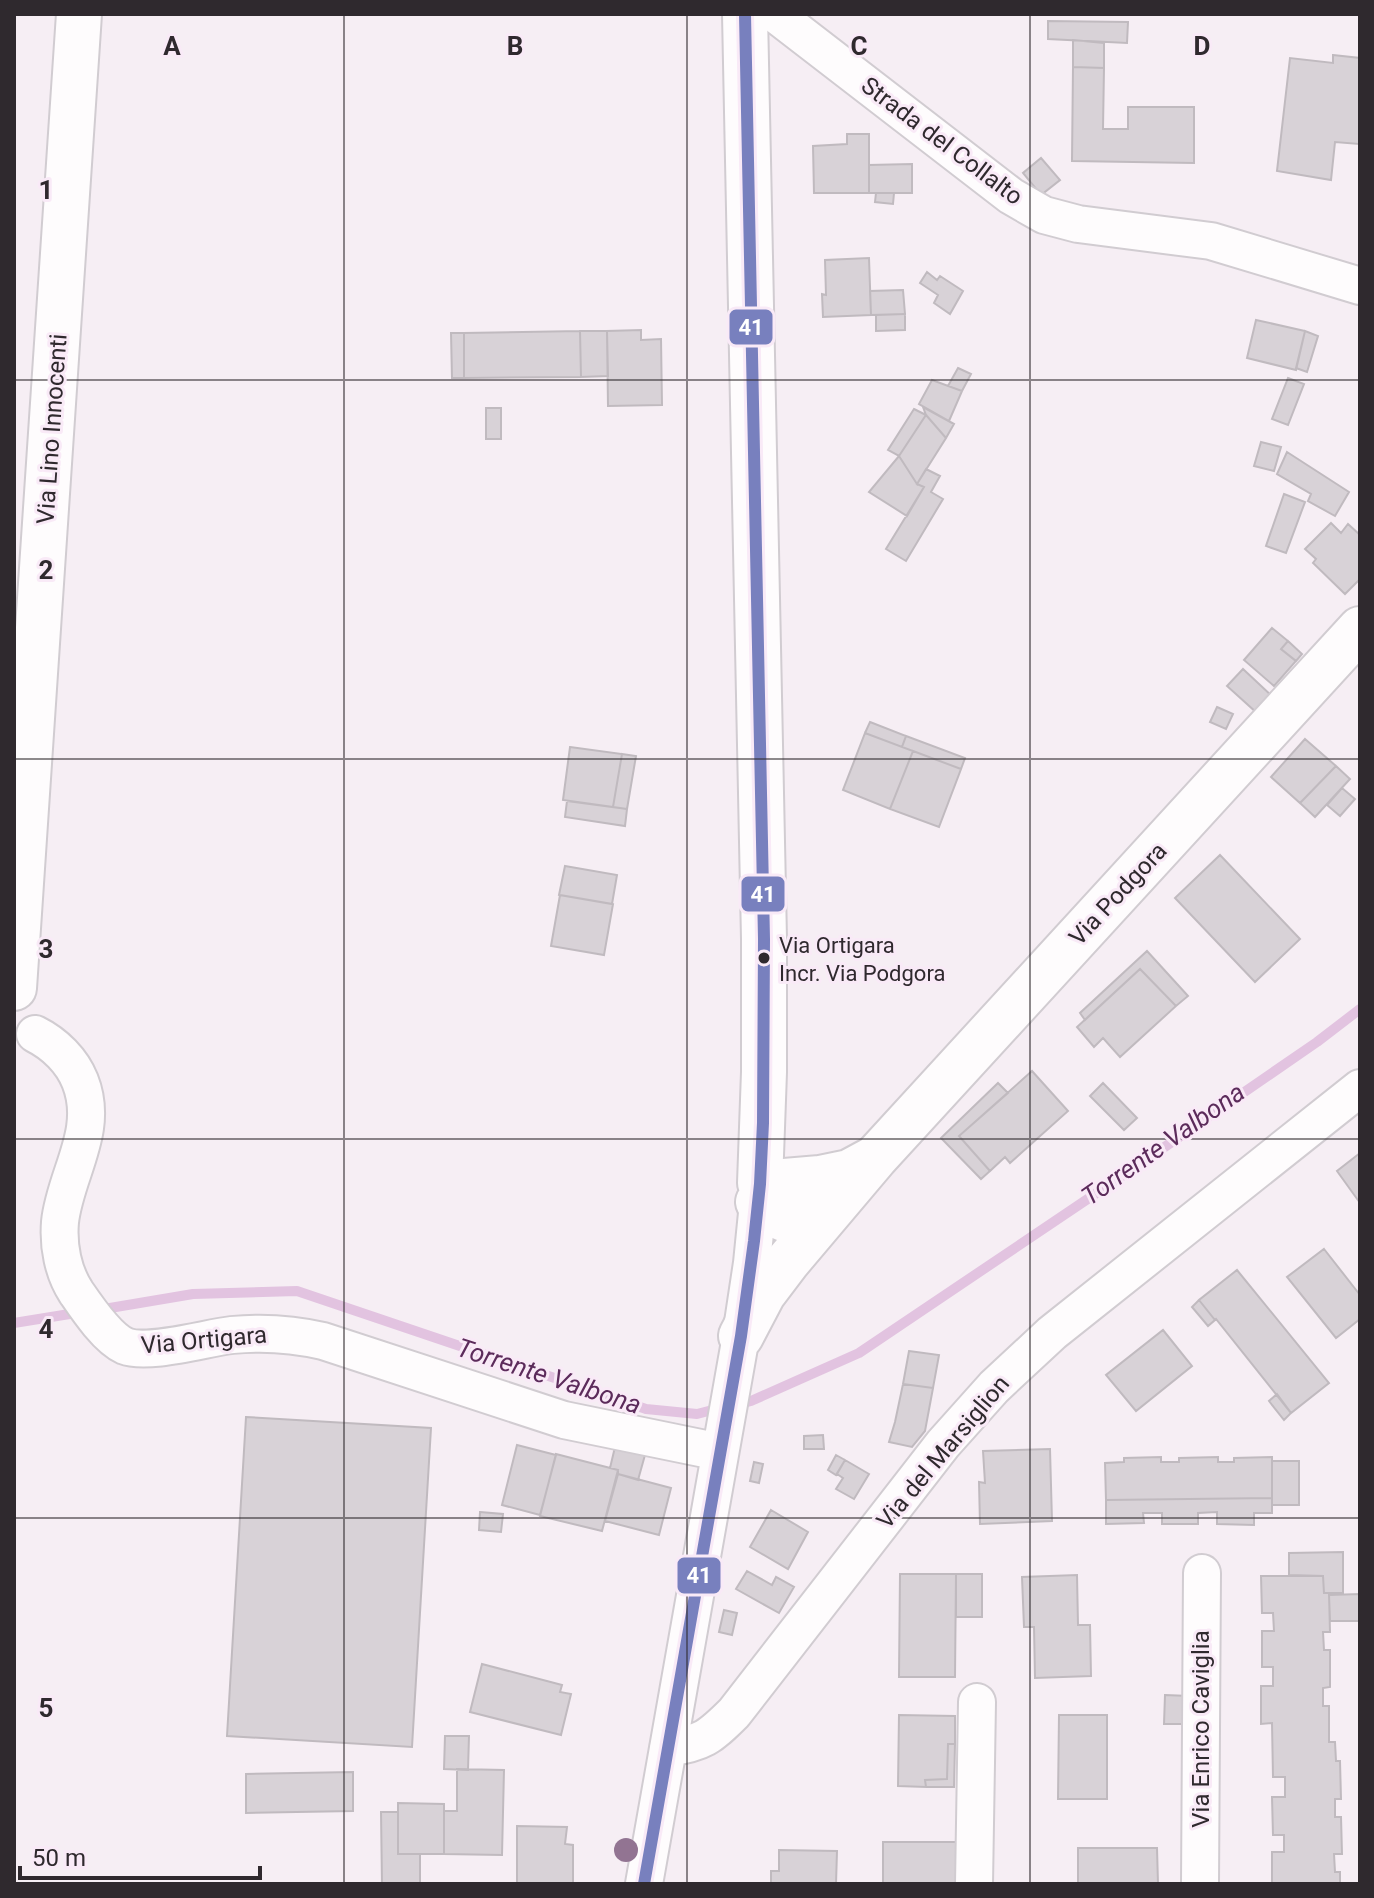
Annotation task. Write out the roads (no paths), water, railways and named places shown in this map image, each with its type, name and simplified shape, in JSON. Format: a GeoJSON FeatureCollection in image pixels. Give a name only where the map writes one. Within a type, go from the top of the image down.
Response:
{"type":"FeatureCollection","features":[{"type":"Feature","properties":{"kind":"main road","name":"Via Lino Innocenti"},"geometry":{"type":"LineString","coordinates":[[14,988],[79,14]]}},
{"type":"Feature","properties":{"kind":"main road"},"geometry":{"type":"LineString","coordinates":[[745,14],[764,939],[764,1072],[759,1193],[773,1215],[786,1221],[797,1223],[823,1218]]}},
{"type":"Feature","properties":{"kind":"main road","name":"Via Podgora"},"geometry":{"type":"LineString","coordinates":[[738,1351],[763,1294],[823,1218],[1360,629]]}},
{"type":"Feature","properties":{"kind":"main road","name":"Via Podgora"},"geometry":{"type":"LineString","coordinates":[[759,1193],[849,1172],[875,1158]]}},
{"type":"Feature","properties":{"kind":"street","name":"Strada del Collalto"},"geometry":{"type":"LineString","coordinates":[[775,14],[1011,196],[1044,215],[1078,224],[1211,241],[1360,286]]}},
{"type":"Feature","properties":{"kind":"street","name":"Via Ortigara"},"geometry":{"type":"LineString","coordinates":[[35,1034],[54,1046],[77,1072],[87,1104],[84,1137],[60,1220],[62,1255],[75,1290],[115,1340],[127,1347],[140,1348],[234,1335],[295,1335],[336,1345],[564,1420],[722,1441]]}},
{"type":"Feature","properties":{"kind":"street","name":"Via del Marsiglion"},"geometry":{"type":"LineString","coordinates":[[668,1748],[694,1745],[716,1731],[734,1713],[943,1444],[994,1387],[1052,1333],[1360,1088]]}},
{"type":"Feature","properties":{"kind":"street"},"geometry":{"type":"LineString","coordinates":[[644,1884],[738,1351],[759,1193]]}},
{"type":"Feature","properties":{"kind":"street","name":"Via Enrico Caviglia"},"geometry":{"type":"LineString","coordinates":[[1200,1884],[1202,1573]]}},
{"type":"Feature","properties":{"kind":"street"},"geometry":{"type":"LineString","coordinates":[[974,1884],[977,1702]]}},
{"type":"Feature","properties":{"kind":"waterway","name":"Torrente Valbona"},"geometry":{"type":"LineString","coordinates":[[736,1405],[859,1353],[1153,1155],[1360,1009]]}},
{"type":"Feature","properties":{"kind":"waterway","name":"Torrente Valbona"},"geometry":{"type":"LineString","coordinates":[[98,1310],[193,1294],[297,1291],[646,1409],[697,1414],[720,1408]]}},
{"type":"Feature","properties":{"kind":"waterway","name":"Torrente Valbona"},"geometry":{"type":"LineString","coordinates":[[14,1323],[82,1312]]}},
{"type":"Feature","properties":{"kind":"place","name":"Via Ortigara Incr. Via Podgora"},"geometry":{"type":"Point","coordinates":[764,958]}}]}
